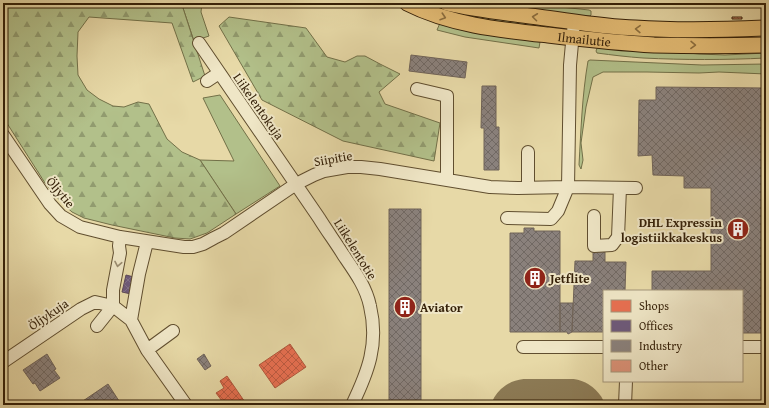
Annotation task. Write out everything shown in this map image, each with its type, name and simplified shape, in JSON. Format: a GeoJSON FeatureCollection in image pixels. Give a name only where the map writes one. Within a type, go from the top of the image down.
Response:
{"type":"FeatureCollection","features":[{"type":"Feature","properties":{"kind":"main road","name":"Ilmailutie"},"geometry":{"type":"LineString","coordinates":[[407,3],[420,10],[448,19],[510,31],[654,45],[766,45]]}},
{"type":"Feature","properties":{"kind":"main road","name":"Ilmailutie"},"geometry":{"type":"LineString","coordinates":[[448,3],[503,13],[592,25],[641,29],[685,30],[766,28]]}},
{"type":"Feature","properties":{"kind":"street"},"geometry":{"type":"LineString","coordinates":[[507,218],[551,219],[558,211],[568,187],[570,65],[574,22]]}},
{"type":"Feature","properties":{"kind":"street","name":"Liikelentokuja"},"geometry":{"type":"LineString","coordinates":[[199,43],[296,184]]}},
{"type":"Feature","properties":{"kind":"street"},"geometry":{"type":"LineString","coordinates":[[207,81],[219,73]]}},
{"type":"Feature","properties":{"kind":"street"},"geometry":{"type":"LineString","coordinates":[[417,89],[447,96],[447,180]]}},
{"type":"Feature","properties":{"kind":"street","name":"Öljytie"},"geometry":{"type":"LineString","coordinates":[[3,135],[50,204],[61,216],[80,227],[147,242]]}},
{"type":"Feature","properties":{"kind":"street"},"geometry":{"type":"LineString","coordinates":[[528,152],[528,188]]}},
{"type":"Feature","properties":{"kind":"street","name":"Siipitie"},"geometry":{"type":"LineString","coordinates":[[147,242],[184,247],[193,247],[203,244],[224,233],[304,179],[319,173],[347,167],[368,168],[490,186],[528,188],[636,188]]}},
{"type":"Feature","properties":{"kind":"street","name":"Liikelentotie"},"geometry":{"type":"LineString","coordinates":[[296,184],[358,276],[371,308],[373,348],[370,362],[361,387],[352,405]]}},
{"type":"Feature","properties":{"kind":"street"},"geometry":{"type":"LineString","coordinates":[[594,216],[594,246],[612,245],[618,237],[620,188]]}},
{"type":"Feature","properties":{"kind":"street"},"geometry":{"type":"LineString","coordinates":[[96,326],[113,306],[113,290],[120,253],[120,237]]}},
{"type":"Feature","properties":{"kind":"street"},"geometry":{"type":"LineString","coordinates":[[131,320],[139,274],[147,242]]}},
{"type":"Feature","properties":{"kind":"street","name":"Öljykuja"},"geometry":{"type":"LineString","coordinates":[[3,362],[81,309],[95,302],[113,306]]}},
{"type":"Feature","properties":{"kind":"street"},"geometry":{"type":"LineString","coordinates":[[113,306],[131,320],[147,350],[182,404]]}},
{"type":"Feature","properties":{"kind":"street"},"geometry":{"type":"LineString","coordinates":[[147,350],[173,331]]}},
{"type":"Feature","properties":{"kind":"street"},"geometry":{"type":"LineString","coordinates":[[523,347],[603,347]]}},
{"type":"Feature","properties":{"kind":"street"},"geometry":{"type":"LineString","coordinates":[[743,347],[766,347]]}},
{"type":"Feature","properties":{"kind":"street"},"geometry":{"type":"LineString","coordinates":[[625,405],[626,382]]}},
{"type":"Feature","properties":{"kind":"green space"},"geometry":{"type":"Polygon","coordinates":[[[3,3],[180,3],[183,8],[205,76],[193,82],[172,23],[89,17],[78,32],[78,75],[87,90],[99,99],[113,106],[124,107],[138,102],[149,104],[167,139],[182,152],[200,160],[236,214],[207,233],[190,239],[175,238],[84,218],[72,212],[62,203],[45,183],[3,117],[3,3]]]}},
{"type":"Feature","properties":{"kind":"green space"},"geometry":{"type":"Polygon","coordinates":[[[180,3],[202,3],[201,12],[209,36],[194,41],[180,3]]]}},
{"type":"Feature","properties":{"kind":"green space"},"geometry":{"type":"Polygon","coordinates":[[[423,3],[433,3],[543,22],[542,28],[461,16],[423,3]]]}},
{"type":"Feature","properties":{"kind":"green space"},"geometry":{"type":"Polygon","coordinates":[[[485,3],[523,3],[589,10],[591,11],[591,15],[579,16],[485,3]]]}},
{"type":"Feature","properties":{"kind":"green space"},"geometry":{"type":"Polygon","coordinates":[[[229,17],[306,28],[327,57],[345,62],[357,56],[365,56],[400,74],[379,92],[385,104],[440,123],[434,161],[343,141],[262,100],[219,26],[229,17]]]}},
{"type":"Feature","properties":{"kind":"green space"},"geometry":{"type":"Polygon","coordinates":[[[440,23],[458,29],[540,42],[539,48],[465,37],[437,30],[440,23]]]}},
{"type":"Feature","properties":{"kind":"green space"},"geometry":{"type":"Polygon","coordinates":[[[606,45],[699,54],[725,55],[766,53],[766,58],[637,58],[597,53],[596,51],[598,46],[606,45]]]}},
{"type":"Feature","properties":{"kind":"green space"},"geometry":{"type":"Polygon","coordinates":[[[588,61],[702,65],[766,64],[766,74],[719,72],[603,72],[593,77],[586,107],[581,143],[583,160],[581,169],[579,165],[583,100],[588,61]]]}},
{"type":"Feature","properties":{"kind":"green space"},"geometry":{"type":"Polygon","coordinates":[[[220,95],[280,186],[236,214],[200,160],[234,161],[203,98],[220,95]]]}},
{"type":"Feature","properties":{"kind":"building: Shops"},"geometry":{"type":"Polygon","coordinates":[[[290,344],[306,367],[275,388],[259,365],[290,344]]]}},
{"type":"Feature","properties":{"kind":"building: Shops"},"geometry":{"type":"Polygon","coordinates":[[[227,376],[247,405],[225,405],[216,393],[224,388],[220,381],[227,376]]]}},
{"type":"Feature","properties":{"kind":"building: Offices"},"geometry":{"type":"Polygon","coordinates":[[[126,275],[134,277],[131,294],[122,292],[126,275]]]}},
{"type":"Feature","properties":{"kind":"building: Industry"},"geometry":{"type":"Polygon","coordinates":[[[411,55],[467,62],[465,78],[409,71],[411,55]]]}},
{"type":"Feature","properties":{"kind":"building: Industry"},"geometry":{"type":"Polygon","coordinates":[[[482,86],[496,86],[496,127],[499,127],[499,170],[484,170],[484,128],[481,128],[482,86]]]}},
{"type":"Feature","properties":{"kind":"building: Industry","name":"DHL Expressin logistiikkakeskus"},"geometry":{"type":"Polygon","coordinates":[[[656,87],[766,88],[766,333],[743,333],[743,290],[652,290],[652,271],[711,271],[711,188],[684,188],[684,176],[653,175],[652,155],[638,156],[639,100],[656,100],[656,87]]]}},
{"type":"Feature","properties":{"kind":"building: Industry","name":"Aviator"},"geometry":{"type":"Polygon","coordinates":[[[389,209],[421,209],[421,405],[389,405],[389,209]]]}},
{"type":"Feature","properties":{"kind":"building: Industry","name":"Jetflite"},"geometry":{"type":"Polygon","coordinates":[[[524,228],[534,228],[534,231],[560,231],[560,332],[510,332],[510,233],[524,233],[524,228]]]}},
{"type":"Feature","properties":{"kind":"building: Industry","name":"Jetflite"},"geometry":{"type":"Polygon","coordinates":[[[593,250],[605,250],[605,262],[626,262],[625,290],[603,290],[603,332],[572,332],[575,261],[593,261],[593,250]]]}},
{"type":"Feature","properties":{"kind":"building: Industry"},"geometry":{"type":"Polygon","coordinates":[[[560,303],[573,303],[572,332],[568,334],[567,332],[560,332],[560,303]]]}},
{"type":"Feature","properties":{"kind":"building: Industry"},"geometry":{"type":"Polygon","coordinates":[[[47,354],[56,369],[54,370],[60,378],[40,391],[23,370],[47,354]]]}},
{"type":"Feature","properties":{"kind":"building: Industry"},"geometry":{"type":"Polygon","coordinates":[[[204,354],[211,366],[205,370],[197,359],[204,354]]]}},
{"type":"Feature","properties":{"kind":"building: Industry"},"geometry":{"type":"Polygon","coordinates":[[[108,384],[121,404],[120,405],[77,405],[108,384]]]}},
{"type":"Feature","properties":{"kind":"building: Other"},"geometry":{"type":"Polygon","coordinates":[[[732,17],[742,17],[742,19],[732,19],[732,17]]]}},
{"type":"Feature","properties":{"kind":"taxiway"},"geometry":{"type":"LineString","coordinates":[[506,405],[514,396],[525,393],[572,393],[582,397],[590,405]]}},
{"type":"Feature","properties":{"kind":"place","name":"DHL Expressin logistiikkakeskus"},"geometry":{"type":"Point","coordinates":[738,229]}},
{"type":"Feature","properties":{"kind":"place","name":"Jetflite"},"geometry":{"type":"Point","coordinates":[535,278]}},
{"type":"Feature","properties":{"kind":"place","name":"Aviator"},"geometry":{"type":"Point","coordinates":[405,307]}}]}
